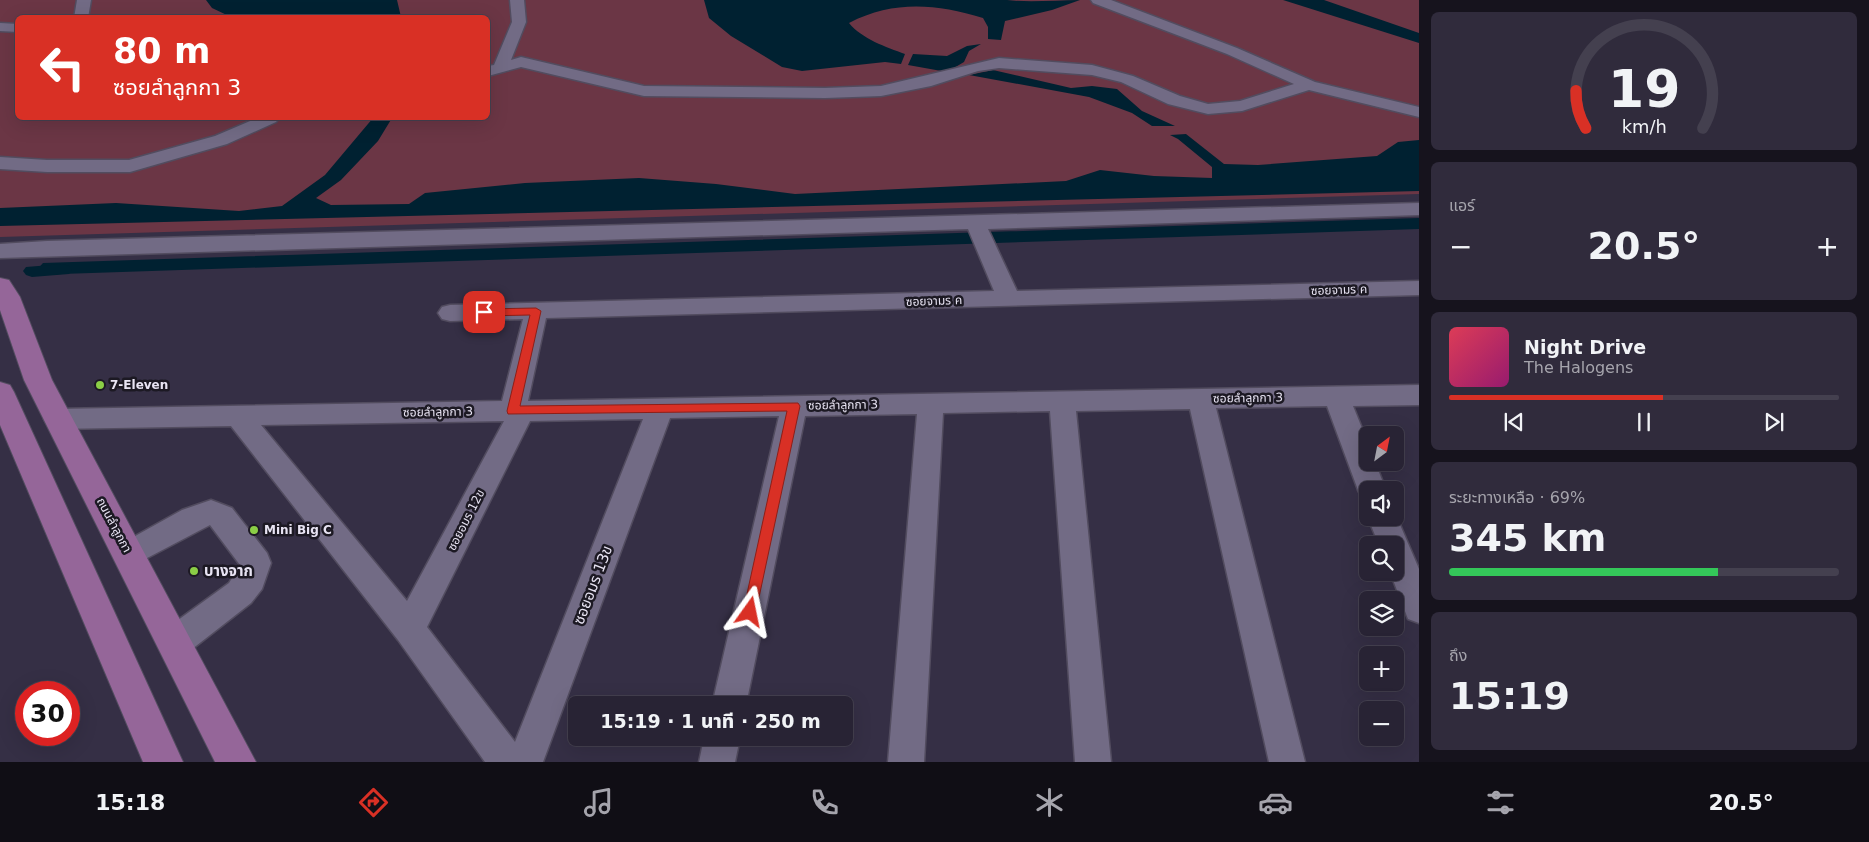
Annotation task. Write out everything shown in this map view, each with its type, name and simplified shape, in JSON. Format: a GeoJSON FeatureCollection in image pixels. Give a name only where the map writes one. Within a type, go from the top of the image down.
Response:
{"type":"FeatureCollection","features":[{"type":"Feature","properties":{"kind":"main road","name":"ถนนลำลูกกา"},"geometry":{"type":"LineString","coordinates":[[0,286],[8,297],[38,380],[57,419],[130,554],[236,762]]}},
{"type":"Feature","properties":{"kind":"main road"},"geometry":{"type":"LineString","coordinates":[[3,408],[163,762]]}},
{"type":"Feature","properties":{"kind":"street"},"geometry":{"type":"LineString","coordinates":[[82,15],[84,0]]}},
{"type":"Feature","properties":{"kind":"street"},"geometry":{"type":"LineString","coordinates":[[494,68],[519,22],[517,0]]}},
{"type":"Feature","properties":{"kind":"street"},"geometry":{"type":"LineString","coordinates":[[1098,0],[1232,51],[1309,85],[1419,112]]}},
{"type":"Feature","properties":{"kind":"street"},"geometry":{"type":"LineString","coordinates":[[0,27],[15,28]]}},
{"type":"Feature","properties":{"kind":"street"},"geometry":{"type":"LineString","coordinates":[[494,68],[521,62],[620,87],[676,92],[825,93],[881,91],[956,74],[975,67],[999,63],[1092,70],[1127,79],[1174,100],[1208,109],[1226,109],[1242,106],[1309,85]]}},
{"type":"Feature","properties":{"kind":"street"},"geometry":{"type":"LineString","coordinates":[[0,163],[46,166],[130,166],[221,140],[266,120]]}},
{"type":"Feature","properties":{"kind":"street"},"geometry":{"type":"LineString","coordinates":[[0,252],[77,247],[980,234],[1419,209]]}},
{"type":"Feature","properties":{"kind":"street"},"geometry":{"type":"LineString","coordinates":[[980,234],[1009,299]]}},
{"type":"Feature","properties":{"kind":"street","name":"ซอยจามร ค"},"geometry":{"type":"LineString","coordinates":[[450,313],[1419,288]]}},
{"type":"Feature","properties":{"kind":"street","name":"ซอยอมร 12ข"},"geometry":{"type":"LineString","coordinates":[[409,629],[517,411],[536,311]]}},
{"type":"Feature","properties":{"kind":"street","name":"ซอยลำลูกกา 3"},"geometry":{"type":"LineString","coordinates":[[57,419],[1419,395]]}},
{"type":"Feature","properties":{"kind":"street"},"geometry":{"type":"LineString","coordinates":[[1336,396],[1369,481]]}},
{"type":"Feature","properties":{"kind":"street"},"geometry":{"type":"LineString","coordinates":[[1201,399],[1287,762]]}},
{"type":"Feature","properties":{"kind":"street"},"geometry":{"type":"LineString","coordinates":[[1062,402],[1093,762]]}},
{"type":"Feature","properties":{"kind":"street"},"geometry":{"type":"LineString","coordinates":[[906,762],[931,404]]}},
{"type":"Feature","properties":{"kind":"street"},"geometry":{"type":"LineString","coordinates":[[731,696],[794,406]]}},
{"type":"Feature","properties":{"kind":"street","name":"ซอยอมร 13ข"},"geometry":{"type":"LineString","coordinates":[[525,762],[660,408]]}},
{"type":"Feature","properties":{"kind":"street"},"geometry":{"type":"LineString","coordinates":[[238,416],[409,629],[507,762]]}},
{"type":"Feature","properties":{"kind":"street"},"geometry":{"type":"LineString","coordinates":[[130,554],[192,519],[211,512],[222,517],[256,563],[251,579],[240,593],[175,642]]}},
{"type":"Feature","properties":{"kind":"street"},"geometry":{"type":"LineString","coordinates":[[1404,571],[1419,608]]}},
{"type":"Feature","properties":{"kind":"street"},"geometry":{"type":"LineString","coordinates":[[717,762],[720,746]]}},
{"type":"Feature","properties":{"kind":"shaded area"},"geometry":{"type":"Polygon","coordinates":[[[0,0],[1419,0],[1419,194],[0,237],[0,0]]]}},
{"type":"Feature","properties":{"kind":"water"},"geometry":{"type":"Polygon","coordinates":[[[206,0],[397,0],[401,15],[227,15],[212,8],[206,0]]]}},
{"type":"Feature","properties":{"kind":"water"},"geometry":{"type":"Polygon","coordinates":[[[704,0],[1080,0],[1052,10],[1005,21],[1001,40],[988,39],[988,27],[983,18],[966,13],[932,7],[899,8],[882,11],[849,23],[867,38],[905,54],[901,64],[885,62],[802,71],[782,67],[731,36],[709,18],[704,0]]]}},
{"type":"Feature","properties":{"kind":"water"},"geometry":{"type":"Polygon","coordinates":[[[1283,0],[1324,0],[1419,33],[1419,43],[1283,0]]]}},
{"type":"Feature","properties":{"kind":"water"},"geometry":{"type":"Polygon","coordinates":[[[981,44],[969,51],[964,62],[947,72],[908,65],[913,54],[947,56],[967,46],[981,44]]]}},
{"type":"Feature","properties":{"kind":"water"},"geometry":{"type":"Polygon","coordinates":[[[993,70],[1071,88],[1092,86],[1117,89],[1142,111],[1175,126],[1152,126],[1132,113],[1089,97],[969,75],[993,70]]]}},
{"type":"Feature","properties":{"kind":"water"},"geometry":{"type":"Polygon","coordinates":[[[371,120],[391,120],[378,141],[341,180],[316,198],[331,205],[409,204],[425,193],[525,183],[639,178],[716,184],[795,194],[1066,181],[1100,170],[1154,176],[1212,178],[1212,167],[1178,139],[1170,135],[1186,134],[1224,164],[1258,165],[1377,156],[1398,142],[1419,140],[1419,191],[0,226],[0,208],[116,203],[239,211],[282,206],[325,175],[371,120]]]}},
{"type":"Feature","properties":{"kind":"water"},"geometry":{"type":"Polygon","coordinates":[[[1419,218],[1419,229],[32,275],[43,263],[1419,218]]]}},
{"type":"Feature","properties":{"kind":"waterway"},"geometry":{"type":"LineString","coordinates":[[32,271],[63,270]]}},
{"type":"Feature","properties":{"kind":"place","name":"7-Eleven"},"geometry":{"type":"Point","coordinates":[100,385]}},
{"type":"Feature","properties":{"kind":"place","name":"Mini Big C"},"geometry":{"type":"Point","coordinates":[254,530]}},
{"type":"Feature","properties":{"kind":"place","name":"บางจาก"},"geometry":{"type":"Point","coordinates":[194,571]}},
{"type":"Feature","properties":{"kind":"route"},"geometry":{"type":"LineString","coordinates":[[484,312],[536,311],[513,411],[794,406],[750,612]]}}]}
